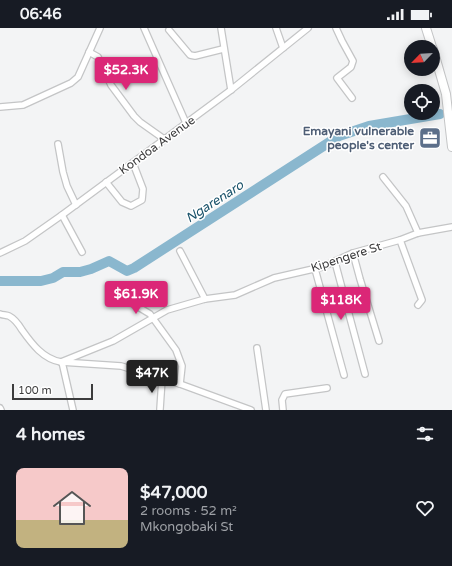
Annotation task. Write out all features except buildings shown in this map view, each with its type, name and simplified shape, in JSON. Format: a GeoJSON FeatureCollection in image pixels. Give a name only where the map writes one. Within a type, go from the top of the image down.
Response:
{"type":"FeatureCollection","features":[{"type":"Feature","properties":{"kind":"street"},"geometry":{"type":"LineString","coordinates":[[0,107],[23,105],[71,83],[78,77],[100,28]]}},
{"type":"Feature","properties":{"kind":"street"},"geometry":{"type":"LineString","coordinates":[[144,28],[186,123]]}},
{"type":"Feature","properties":{"kind":"street"},"geometry":{"type":"LineString","coordinates":[[220,28],[231,90]]}},
{"type":"Feature","properties":{"kind":"street"},"geometry":{"type":"LineString","coordinates":[[276,28],[283,48]]}},
{"type":"Feature","properties":{"kind":"street","name":"Kondoa Avenue"},"geometry":{"type":"LineString","coordinates":[[0,253],[25,240],[76,205],[231,90],[308,28]]}},
{"type":"Feature","properties":{"kind":"street"},"geometry":{"type":"LineString","coordinates":[[336,28],[353,61],[351,67],[337,78],[352,98]]}},
{"type":"Feature","properties":{"kind":"street"},"geometry":{"type":"LineString","coordinates":[[426,28],[430,40]]}},
{"type":"Feature","properties":{"kind":"street"},"geometry":{"type":"LineString","coordinates":[[169,30],[190,55],[195,56],[223,49]]}},
{"type":"Feature","properties":{"kind":"street"},"geometry":{"type":"LineString","coordinates":[[89,52],[98,57],[109,82],[134,116],[164,139]]}},
{"type":"Feature","properties":{"kind":"street"},"geometry":{"type":"LineString","coordinates":[[440,73],[446,94],[452,147]]}},
{"type":"Feature","properties":{"kind":"street"},"geometry":{"type":"LineString","coordinates":[[58,144],[67,186],[76,205]]}},
{"type":"Feature","properties":{"kind":"street"},"geometry":{"type":"LineString","coordinates":[[106,182],[126,204],[131,206],[142,200],[143,189],[133,163]]}},
{"type":"Feature","properties":{"kind":"street"},"geometry":{"type":"LineString","coordinates":[[383,177],[406,206],[418,233]]}},
{"type":"Feature","properties":{"kind":"street"},"geometry":{"type":"LineString","coordinates":[[62,215],[82,252]]}},
{"type":"Feature","properties":{"kind":"street","name":"Kipengere St"},"geometry":{"type":"LineString","coordinates":[[62,362],[113,341],[168,310],[205,299],[243,293],[274,278],[315,269],[353,253],[400,240],[418,233],[452,227]]}},
{"type":"Feature","properties":{"kind":"street"},"geometry":{"type":"LineString","coordinates":[[400,240],[422,300],[418,304]]}},
{"type":"Feature","properties":{"kind":"street"},"geometry":{"type":"LineString","coordinates":[[180,251],[205,299]]}},
{"type":"Feature","properties":{"kind":"street"},"geometry":{"type":"LineString","coordinates":[[353,253],[379,341]]}},
{"type":"Feature","properties":{"kind":"street"},"geometry":{"type":"LineString","coordinates":[[334,262],[365,374]]}},
{"type":"Feature","properties":{"kind":"street"},"geometry":{"type":"LineString","coordinates":[[315,269],[344,375]]}},
{"type":"Feature","properties":{"kind":"street"},"geometry":{"type":"LineString","coordinates":[[130,302],[148,311],[176,350],[180,359],[182,375],[180,384]]}},
{"type":"Feature","properties":{"kind":"street"},"geometry":{"type":"LineString","coordinates":[[0,314],[9,316],[16,321],[30,341],[47,357],[62,362],[121,366],[180,384],[251,410]]}},
{"type":"Feature","properties":{"kind":"street"},"geometry":{"type":"LineString","coordinates":[[257,348],[266,410]]}},
{"type":"Feature","properties":{"kind":"street"},"geometry":{"type":"LineString","coordinates":[[62,362],[73,410]]}},
{"type":"Feature","properties":{"kind":"street"},"geometry":{"type":"LineString","coordinates":[[160,409],[162,379]]}},
{"type":"Feature","properties":{"kind":"street"},"geometry":{"type":"LineString","coordinates":[[283,410],[283,396],[285,394],[327,388]]}},
{"type":"Feature","properties":{"kind":"waterway","name":"Ngarenaro"},"geometry":{"type":"LineString","coordinates":[[0,281],[41,281],[53,278],[63,272],[80,272],[91,269],[109,261],[127,271],[134,268],[339,136],[369,126],[404,120]]}},
{"type":"Feature","properties":{"kind":"place","name":"Emayani vulnerable people's center"},"geometry":{"type":"Point","coordinates":[430,138]}}]}
